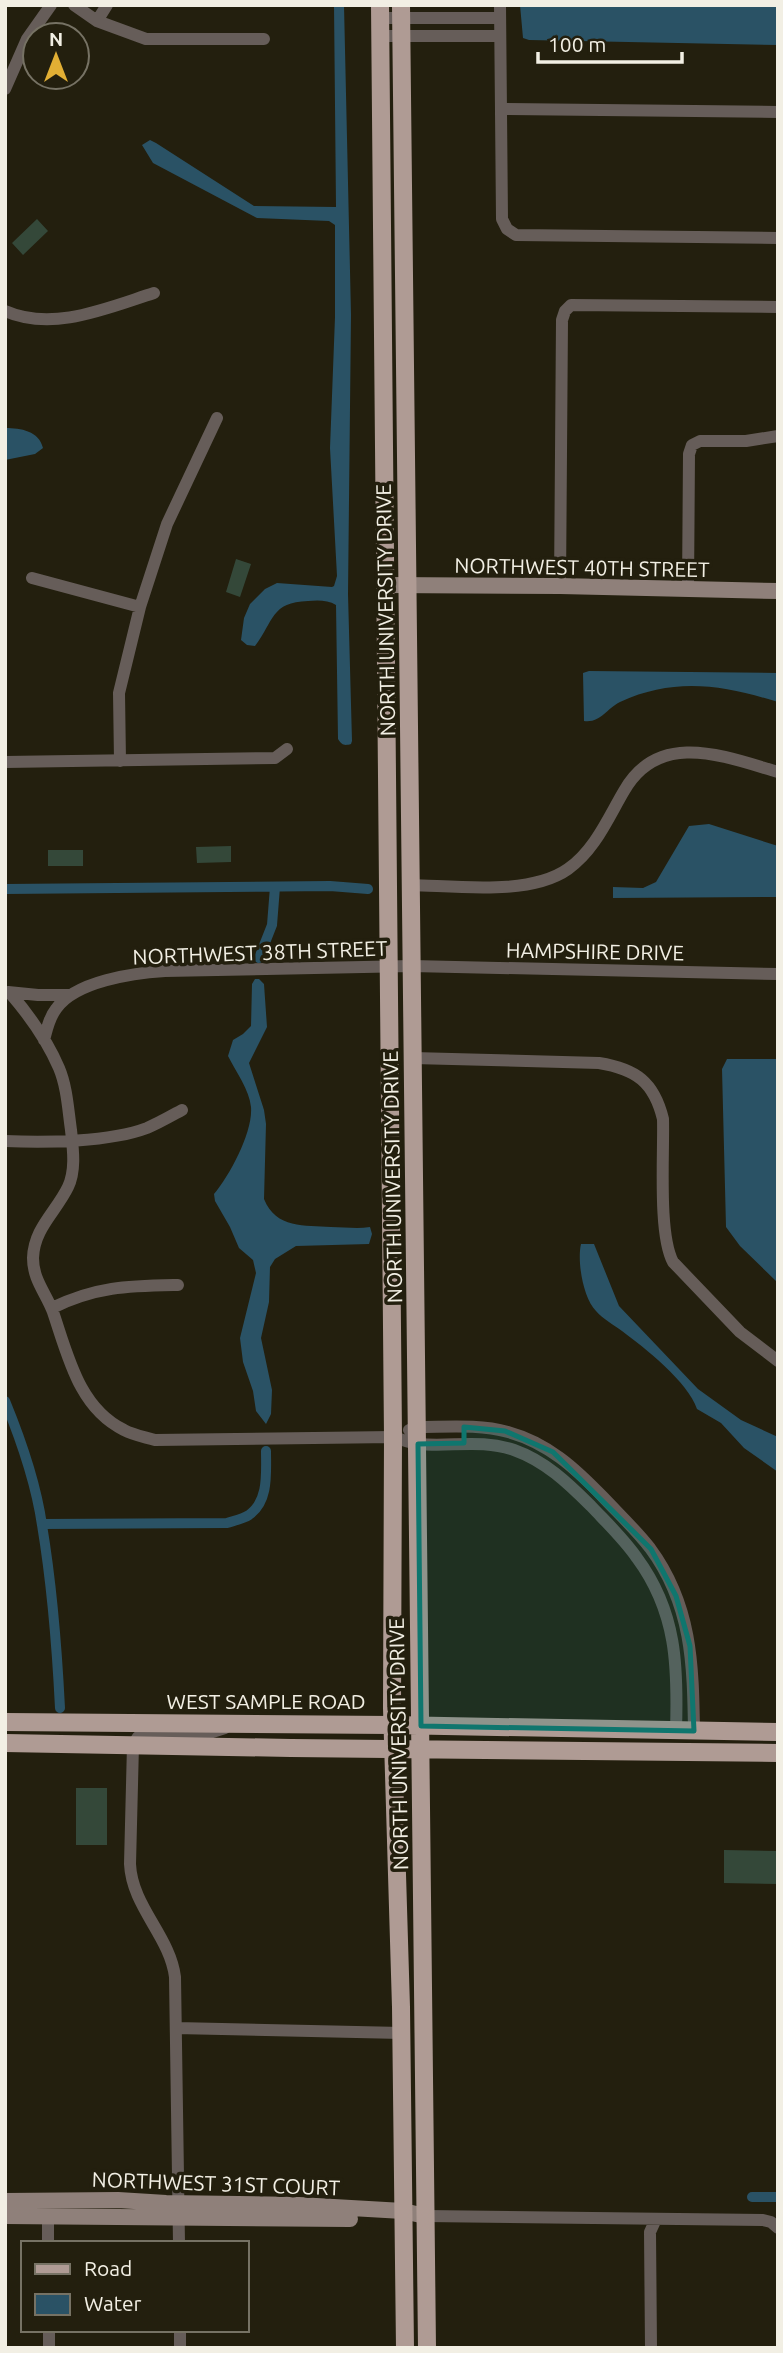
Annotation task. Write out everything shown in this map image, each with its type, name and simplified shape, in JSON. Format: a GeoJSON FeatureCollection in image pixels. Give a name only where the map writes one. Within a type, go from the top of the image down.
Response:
{"type":"FeatureCollection","features":[{"type":"Feature","properties":{"kind":"main road","name":"NORTH UNIVERSITY DRIVE"},"geometry":{"type":"LineString","coordinates":[[401,12],[427,2348]]}},
{"type":"Feature","properties":{"kind":"main road","name":"NORTH UNIVERSITY DRIVE"},"geometry":{"type":"LineString","coordinates":[[380,20],[393,1437],[392,1725],[402,2033],[405,2348]]}},
{"type":"Feature","properties":{"kind":"main road"},"geometry":{"type":"LineString","coordinates":[[390,1228],[416,1228]]}},
{"type":"Feature","properties":{"kind":"main road"},"geometry":{"type":"LineString","coordinates":[[391,1253],[416,1252]]}},
{"type":"Feature","properties":{"kind":"main road","name":"WEST SAMPLE ROAD"},"geometry":{"type":"LineString","coordinates":[[5,1722],[778,1732]]}},
{"type":"Feature","properties":{"kind":"main road"},"geometry":{"type":"LineString","coordinates":[[43,1743],[72,1734],[114,1734],[132,1724]]}},
{"type":"Feature","properties":{"kind":"main road"},"geometry":{"type":"LineString","coordinates":[[5,1743],[778,1753]]}},
{"type":"Feature","properties":{"kind":"main road"},"geometry":{"type":"LineString","coordinates":[[751,1753],[778,1744]]}},
{"type":"Feature","properties":{"kind":"main road"},"geometry":{"type":"LineString","coordinates":[[401,2007],[423,2048]]}},
{"type":"Feature","properties":{"kind":"main road"},"geometry":{"type":"LineString","coordinates":[[402,2033],[423,2048]]}},
{"type":"Feature","properties":{"kind":"street"},"geometry":{"type":"LineString","coordinates":[[5,89],[27,39],[51,5]]}},
{"type":"Feature","properties":{"kind":"street"},"geometry":{"type":"LineString","coordinates":[[74,5],[97,20],[146,39],[264,39]]}},
{"type":"Feature","properties":{"kind":"street"},"geometry":{"type":"LineString","coordinates":[[97,20],[107,5]]}},
{"type":"Feature","properties":{"kind":"street"},"geometry":{"type":"LineString","coordinates":[[380,20],[401,12],[500,12],[502,219],[507,229],[516,234],[778,238]]}},
{"type":"Feature","properties":{"kind":"street"},"geometry":{"type":"LineString","coordinates":[[380,20],[401,36],[499,36]]}},
{"type":"Feature","properties":{"kind":"street"},"geometry":{"type":"LineString","coordinates":[[502,109],[778,112]]}},
{"type":"Feature","properties":{"kind":"street"},"geometry":{"type":"LineString","coordinates":[[5,311],[28,318],[49,320],[154,293]]}},
{"type":"Feature","properties":{"kind":"street"},"geometry":{"type":"LineString","coordinates":[[560,586],[562,320],[565,311],[572,306],[778,307]]}},
{"type":"Feature","properties":{"kind":"street"},"geometry":{"type":"LineString","coordinates":[[120,761],[119,694],[140,607],[167,524],[217,418]]}},
{"type":"Feature","properties":{"kind":"street"},"geometry":{"type":"LineString","coordinates":[[688,589],[689,454],[692,445],[700,440],[746,440],[778,436]]}},
{"type":"Feature","properties":{"kind":"street"},"geometry":{"type":"LineString","coordinates":[[32,578],[140,607]]}},
{"type":"Feature","properties":{"kind":"street","name":"NORTHWEST 40TH STREET"},"geometry":{"type":"LineString","coordinates":[[386,585],[778,591]]}},
{"type":"Feature","properties":{"kind":"street"},"geometry":{"type":"LineString","coordinates":[[5,762],[275,758],[287,748]]}},
{"type":"Feature","properties":{"kind":"street"},"geometry":{"type":"LineString","coordinates":[[411,886],[516,885],[554,877],[568,869],[594,842],[625,789],[638,774],[652,762],[671,755],[691,751],[707,752],[778,772]]}},
{"type":"Feature","properties":{"kind":"street","name":"NORTHWEST 38TH STREET"},"geometry":{"type":"LineString","coordinates":[[8,991],[70,995],[136,973],[412,966]]}},
{"type":"Feature","properties":{"kind":"street","name":"HAMPSHIRE DRIVE"},"geometry":{"type":"LineString","coordinates":[[412,966],[778,974]]}},
{"type":"Feature","properties":{"kind":"street","name":"NORTHWEST 38TH STREET"},"geometry":{"type":"LineString","coordinates":[[8,991],[44,1040],[59,1068],[66,1094],[74,1168],[68,1188],[39,1231],[33,1258],[39,1286],[52,1308],[65,1350],[83,1393],[101,1415],[125,1431],[155,1440],[393,1437]]}},
{"type":"Feature","properties":{"kind":"street"},"geometry":{"type":"LineString","coordinates":[[44,1040],[49,1021],[57,1007],[70,995]]}},
{"type":"Feature","properties":{"kind":"street"},"geometry":{"type":"LineString","coordinates":[[413,1058],[599,1063],[618,1066],[652,1088],[663,1119],[668,1253],[673,1262],[740,1332],[778,1362]]}},
{"type":"Feature","properties":{"kind":"street"},"geometry":{"type":"LineString","coordinates":[[5,1141],[72,1142],[146,1128],[182,1110]]}},
{"type":"Feature","properties":{"kind":"street"},"geometry":{"type":"LineString","coordinates":[[52,1308],[101,1289],[178,1284]]}},
{"type":"Feature","properties":{"kind":"street"},"geometry":{"type":"LineString","coordinates":[[464,1427],[464,1443]]}},
{"type":"Feature","properties":{"kind":"street"},"geometry":{"type":"LineString","coordinates":[[393,1437],[464,1427],[488,1428],[527,1438],[568,1462],[641,1537],[669,1579],[688,1636],[694,1680],[685,1731]]}},
{"type":"Feature","properties":{"kind":"street"},"geometry":{"type":"LineString","coordinates":[[417,1435],[486,1444],[531,1457],[555,1472],[629,1547],[655,1586],[667,1617],[673,1638],[685,1731]]}},
{"type":"Feature","properties":{"kind":"street"},"geometry":{"type":"LineString","coordinates":[[555,1472],[568,1462]]}},
{"type":"Feature","properties":{"kind":"street"},"geometry":{"type":"LineString","coordinates":[[629,1547],[641,1537]]}},
{"type":"Feature","properties":{"kind":"street"},"geometry":{"type":"LineString","coordinates":[[673,1638],[688,1636]]}},
{"type":"Feature","properties":{"kind":"street"},"geometry":{"type":"LineString","coordinates":[[179,2241],[174,1970],[171,1958],[135,1890],[130,1873],[134,1745],[138,1737],[146,1731],[206,1734],[235,1724]]}},
{"type":"Feature","properties":{"kind":"street"},"geometry":{"type":"LineString","coordinates":[[176,2028],[402,2033]]}},
{"type":"Feature","properties":{"kind":"street","name":"NORTHWEST 31ST COURT"},"geometry":{"type":"LineString","coordinates":[[5,2200],[118,2200],[178,2210]]}},
{"type":"Feature","properties":{"kind":"street","name":"NORTHWEST 31ST COURT"},"geometry":{"type":"LineString","coordinates":[[5,2216],[299,2205],[425,2216],[763,2220],[777,2227]]}},
{"type":"Feature","properties":{"kind":"street"},"geometry":{"type":"LineString","coordinates":[[48,2216],[48,2241]]}},
{"type":"Feature","properties":{"kind":"street"},"geometry":{"type":"LineString","coordinates":[[641,2218],[650,2232]]}},
{"type":"Feature","properties":{"kind":"street"},"geometry":{"type":"LineString","coordinates":[[651,2348],[650,2232],[656,2219]]}},
{"type":"Feature","properties":{"kind":"highlighted area"},"geometry":{"type":"Polygon","coordinates":[[[464,1427],[505,1431],[553,1452],[651,1549],[676,1596],[690,1646],[694,1731],[421,1726],[418,1444],[464,1443],[464,1427]]]}},
{"type":"Feature","properties":{"kind":"green space"},"geometry":{"type":"Polygon","coordinates":[[[37,219],[48,231],[23,255],[12,243],[37,219]]]}},
{"type":"Feature","properties":{"kind":"green space"},"geometry":{"type":"Polygon","coordinates":[[[236,559],[251,564],[240,597],[226,592],[236,559]]]}},
{"type":"Feature","properties":{"kind":"green space"},"geometry":{"type":"Polygon","coordinates":[[[231,846],[231,862],[197,863],[196,847],[231,846]]]}},
{"type":"Feature","properties":{"kind":"green space"},"geometry":{"type":"Polygon","coordinates":[[[48,850],[83,850],[83,866],[48,866],[48,850]]]}},
{"type":"Feature","properties":{"kind":"green space"},"geometry":{"type":"Polygon","coordinates":[[[76,1788],[107,1788],[107,1845],[76,1845],[76,1788]]]}},
{"type":"Feature","properties":{"kind":"green space"},"geometry":{"type":"Polygon","coordinates":[[[724,1850],[778,1851],[778,1884],[724,1883],[724,1850]]]}},
{"type":"Feature","properties":{"kind":"water"},"geometry":{"type":"Polygon","coordinates":[[[334,5],[344,5],[351,315],[348,594],[352,741],[347,745],[338,739],[336,605],[315,600],[287,605],[275,614],[255,646],[247,645],[241,640],[244,618],[250,604],[265,589],[277,583],[332,587],[337,576],[330,448],[335,225],[329,221],[257,218],[153,163],[142,145],[150,140],[156,143],[254,206],[336,207],[334,5]]]}},
{"type":"Feature","properties":{"kind":"water"},"geometry":{"type":"Polygon","coordinates":[[[520,5],[778,5],[778,45],[529,40],[523,38],[520,5]]]}},
{"type":"Feature","properties":{"kind":"water"},"geometry":{"type":"Polygon","coordinates":[[[5,428],[33,434],[43,448],[35,454],[5,460],[5,428]]]}},
{"type":"Feature","properties":{"kind":"water"},"geometry":{"type":"Polygon","coordinates":[[[583,673],[778,673],[778,702],[718,688],[679,687],[640,694],[620,702],[595,720],[584,721],[583,673]]]}},
{"type":"Feature","properties":{"kind":"water"},"geometry":{"type":"Polygon","coordinates":[[[709,824],[778,846],[778,897],[613,898],[613,887],[643,888],[656,882],[689,826],[709,824]]]}},
{"type":"Feature","properties":{"kind":"water"},"geometry":{"type":"Polygon","coordinates":[[[255,979],[264,984],[267,1027],[249,1063],[266,1124],[264,1199],[276,1216],[292,1224],[370,1227],[372,1234],[369,1244],[296,1246],[275,1259],[270,1267],[269,1302],[261,1338],[272,1390],[271,1414],[266,1424],[256,1411],[253,1391],[243,1362],[240,1338],[256,1273],[253,1260],[239,1248],[214,1194],[239,1153],[251,1117],[248,1094],[228,1056],[233,1040],[251,1026],[252,984],[255,979]]]}},
{"type":"Feature","properties":{"kind":"water"},"geometry":{"type":"Polygon","coordinates":[[[727,1059],[778,1059],[778,1283],[740,1246],[726,1227],[722,1069],[727,1059]]]}},
{"type":"Feature","properties":{"kind":"water"},"geometry":{"type":"Polygon","coordinates":[[[581,1244],[594,1244],[619,1306],[698,1389],[741,1420],[778,1437],[778,1472],[744,1448],[721,1423],[697,1409],[685,1388],[665,1366],[596,1311],[591,1305],[582,1279],[581,1244]]]}},
{"type":"Feature","properties":{"kind":"waterway"},"geometry":{"type":"LineString","coordinates":[[5,889],[330,886],[368,889]]}},
{"type":"Feature","properties":{"kind":"waterway"},"geometry":{"type":"LineString","coordinates":[[259,958],[272,925],[275,887]]}},
{"type":"Feature","properties":{"kind":"waterway"},"geometry":{"type":"LineString","coordinates":[[5,1401],[36,1493],[46,1548],[60,1708]]}},
{"type":"Feature","properties":{"kind":"waterway"},"geometry":{"type":"LineString","coordinates":[[42,1524],[227,1523],[238,1520],[249,1515],[260,1502],[265,1486],[266,1451]]}},
{"type":"Feature","properties":{"kind":"waterway"},"geometry":{"type":"LineString","coordinates":[[752,2197],[778,2197]]}}]}
